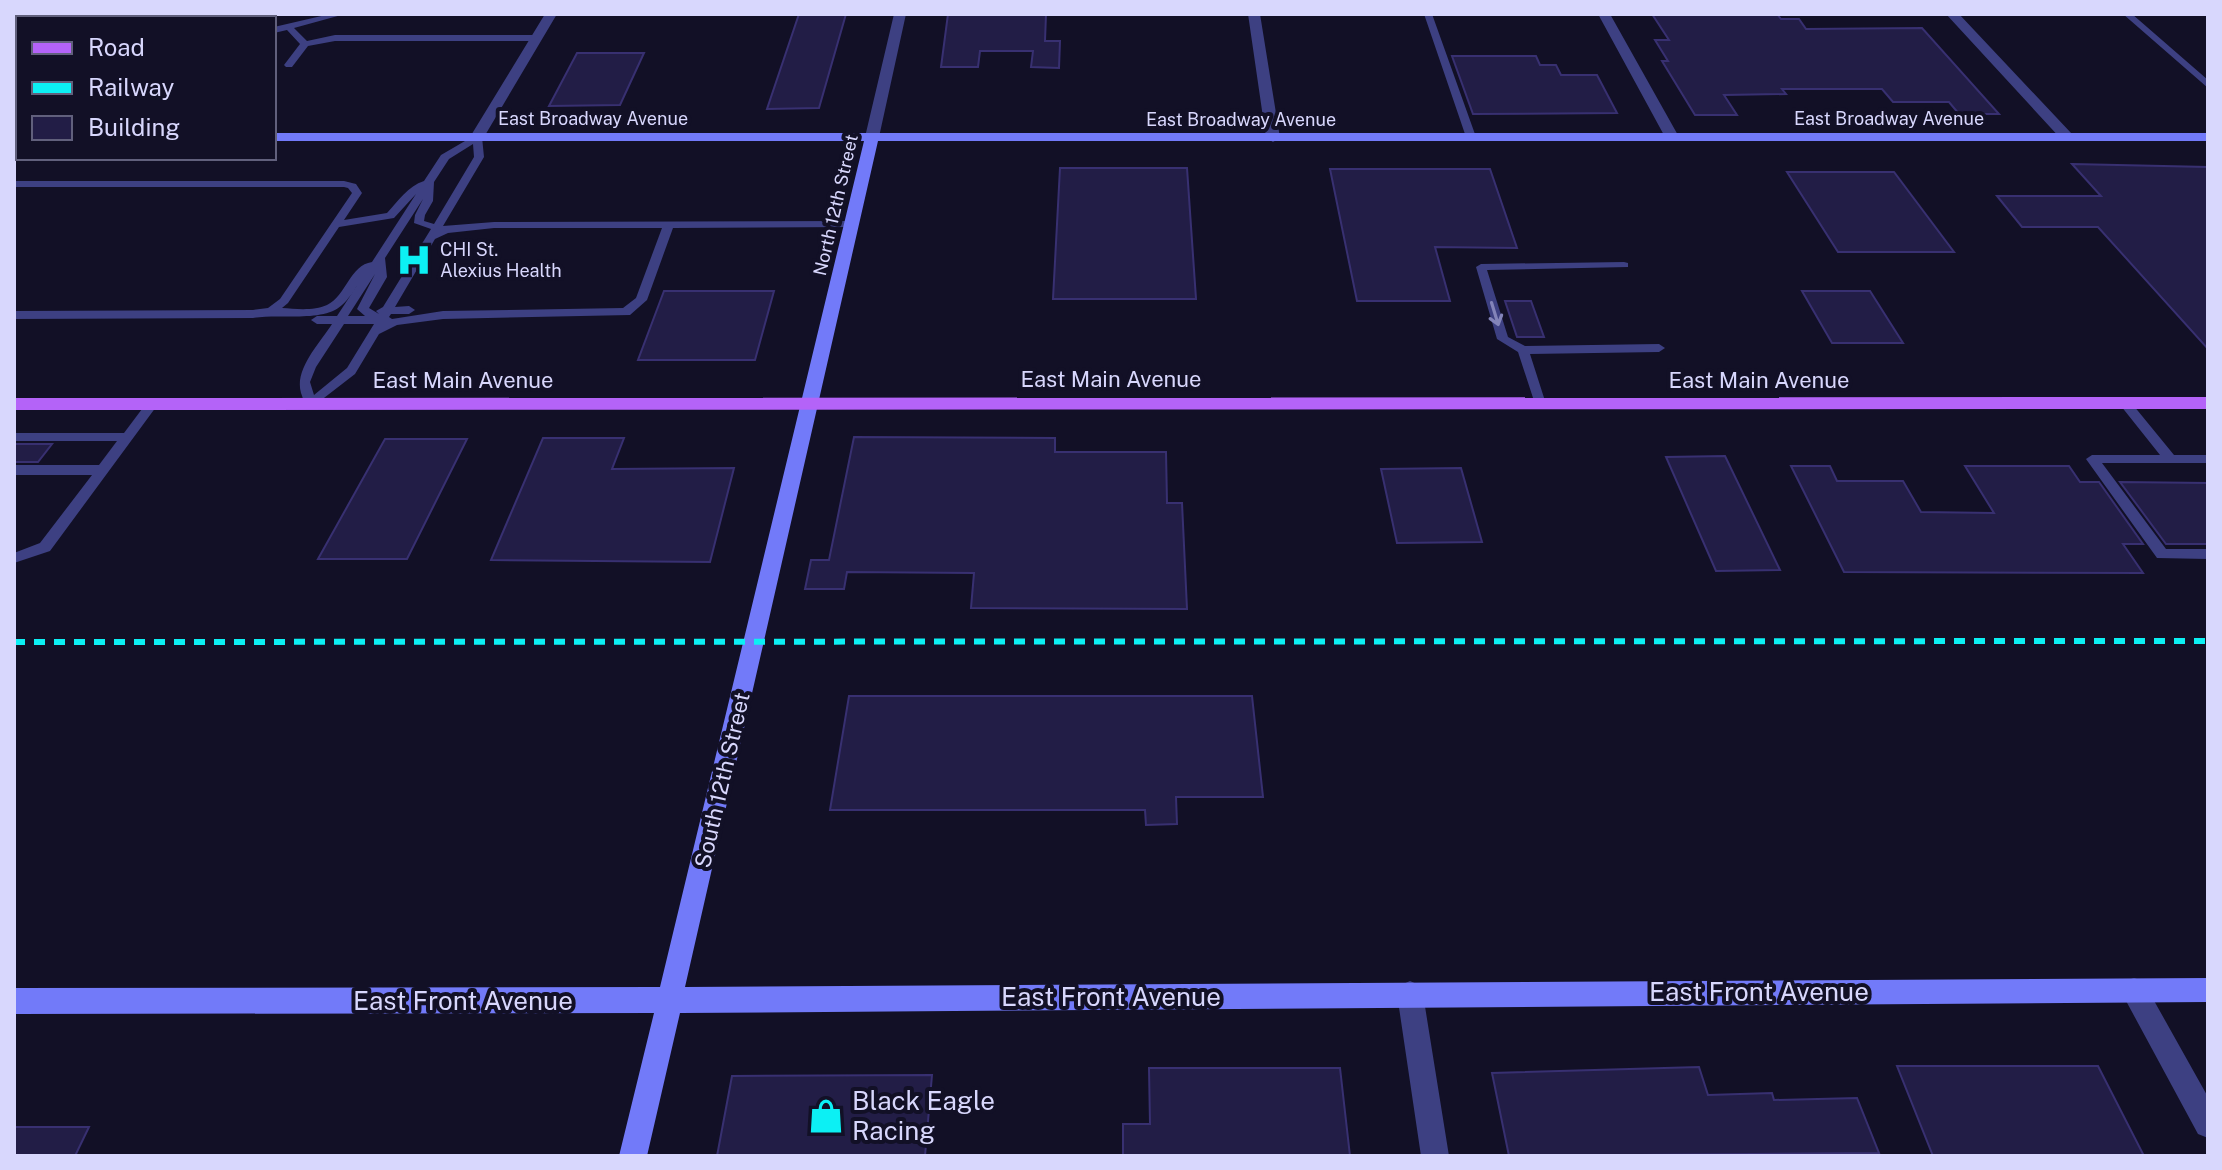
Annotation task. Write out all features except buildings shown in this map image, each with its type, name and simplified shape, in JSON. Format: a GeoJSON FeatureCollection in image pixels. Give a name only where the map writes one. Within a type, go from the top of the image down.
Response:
{"type":"FeatureCollection","features":[{"type":"Feature","properties":{"kind":"main road","name":"East Main Avenue"},"geometry":{"type":"LineString","coordinates":[[14,404],[2208,403]]}},
{"type":"Feature","properties":{"kind":"street"},"geometry":{"type":"LineString","coordinates":[[477,137],[551,14]]}},
{"type":"Feature","properties":{"kind":"street","name":"North 12th Street"},"geometry":{"type":"LineString","coordinates":[[810,404],[900,14]]}},
{"type":"Feature","properties":{"kind":"street"},"geometry":{"type":"LineString","coordinates":[[1254,14],[1273,138]]}},
{"type":"Feature","properties":{"kind":"street"},"geometry":{"type":"LineString","coordinates":[[1604,14],[1672,137]]}},
{"type":"Feature","properties":{"kind":"street"},"geometry":{"type":"LineString","coordinates":[[1952,14],[2067,137]]}},
{"type":"Feature","properties":{"kind":"street","name":"East Broadway Avenue"},"geometry":{"type":"LineString","coordinates":[[276,137],[2208,137]]}},
{"type":"Feature","properties":{"kind":"street","name":"South 12th Street"},"geometry":{"type":"LineString","coordinates":[[633,1156],[810,404]]}},
{"type":"Feature","properties":{"kind":"street"},"geometry":{"type":"LineString","coordinates":[[2134,990],[2208,1124]]}},
{"type":"Feature","properties":{"kind":"street","name":"East Front Avenue"},"geometry":{"type":"LineString","coordinates":[[14,1001],[2208,990]]}},
{"type":"Feature","properties":{"kind":"street"},"geometry":{"type":"LineString","coordinates":[[1410,994],[1435,1156]]}},
{"type":"Feature","properties":{"kind":"lane"},"geometry":{"type":"LineString","coordinates":[[276,30],[341,14]]}},
{"type":"Feature","properties":{"kind":"lane"},"geometry":{"type":"LineString","coordinates":[[1428,14],[1471,137]]}},
{"type":"Feature","properties":{"kind":"lane"},"geometry":{"type":"LineString","coordinates":[[2127,14],[2208,85]]}},
{"type":"Feature","properties":{"kind":"lane"},"geometry":{"type":"LineString","coordinates":[[289,27],[305,44]]}},
{"type":"Feature","properties":{"kind":"lane"},"geometry":{"type":"LineString","coordinates":[[289,65],[305,44],[335,38],[536,38]]}},
{"type":"Feature","properties":{"kind":"lane"},"geometry":{"type":"LineString","coordinates":[[477,137],[479,157],[388,310],[343,381],[311,404],[304,382],[332,332],[445,157],[477,137]]}},
{"type":"Feature","properties":{"kind":"lane"},"geometry":{"type":"LineString","coordinates":[[419,223],[428,201],[432,176]]}},
{"type":"Feature","properties":{"kind":"lane"},"geometry":{"type":"LineString","coordinates":[[338,224],[390,216],[408,195],[432,176]]}},
{"type":"Feature","properties":{"kind":"lane"},"geometry":{"type":"LineString","coordinates":[[14,184],[352,186],[357,193],[338,224],[284,301],[271,311]]}},
{"type":"Feature","properties":{"kind":"lane"},"geometry":{"type":"LineString","coordinates":[[396,233],[419,223],[477,229],[494,225],[850,224]]}},
{"type":"Feature","properties":{"kind":"lane"},"geometry":{"type":"LineString","coordinates":[[338,224],[396,233],[438,225],[457,225]]}},
{"type":"Feature","properties":{"kind":"lane"},"geometry":{"type":"LineString","coordinates":[[340,320],[388,310],[425,320],[443,315],[626,312],[641,300],[669,224]]}},
{"type":"Feature","properties":{"kind":"lane"},"geometry":{"type":"LineString","coordinates":[[14,315],[321,311],[332,307],[360,273],[380,258]]}},
{"type":"Feature","properties":{"kind":"lane"},"geometry":{"type":"LineString","coordinates":[[367,313],[363,309],[365,302],[381,277],[380,258]]}},
{"type":"Feature","properties":{"kind":"lane"},"geometry":{"type":"LineString","coordinates":[[1624,265],[1481,267],[1503,339],[1523,350],[1659,348]]}},
{"type":"Feature","properties":{"kind":"lane"},"geometry":{"type":"LineString","coordinates":[[271,311],[279,318],[340,320],[388,310]]}},
{"type":"Feature","properties":{"kind":"lane"},"geometry":{"type":"LineString","coordinates":[[374,332],[407,315]]}},
{"type":"Feature","properties":{"kind":"lane"},"geometry":{"type":"LineString","coordinates":[[317,320],[328,324],[332,332]]}},
{"type":"Feature","properties":{"kind":"lane"},"geometry":{"type":"LineString","coordinates":[[1523,350],[1540,404]]}},
{"type":"Feature","properties":{"kind":"lane"},"geometry":{"type":"LineString","coordinates":[[2125,403],[2171,459]]}},
{"type":"Feature","properties":{"kind":"lane"},"geometry":{"type":"LineString","coordinates":[[14,558],[45,547],[152,404]]}},
{"type":"Feature","properties":{"kind":"lane"},"geometry":{"type":"LineString","coordinates":[[24,437],[127,437]]}},
{"type":"Feature","properties":{"kind":"lane"},"geometry":{"type":"LineString","coordinates":[[2208,459],[2092,459],[2162,554],[2208,554]]}},
{"type":"Feature","properties":{"kind":"lane"},"geometry":{"type":"LineString","coordinates":[[14,470],[44,465],[103,470]]}},
{"type":"Feature","properties":{"kind":"railway"},"geometry":{"type":"LineString","coordinates":[[14,642],[2208,641]]}},
{"type":"Feature","properties":{"kind":"place","name":"CHI St. Alexius Health"},"geometry":{"type":"Point","coordinates":[414,260]}},
{"type":"Feature","properties":{"kind":"place","name":"Black Eagle Racing"},"geometry":{"type":"Point","coordinates":[826,1116]}}]}
